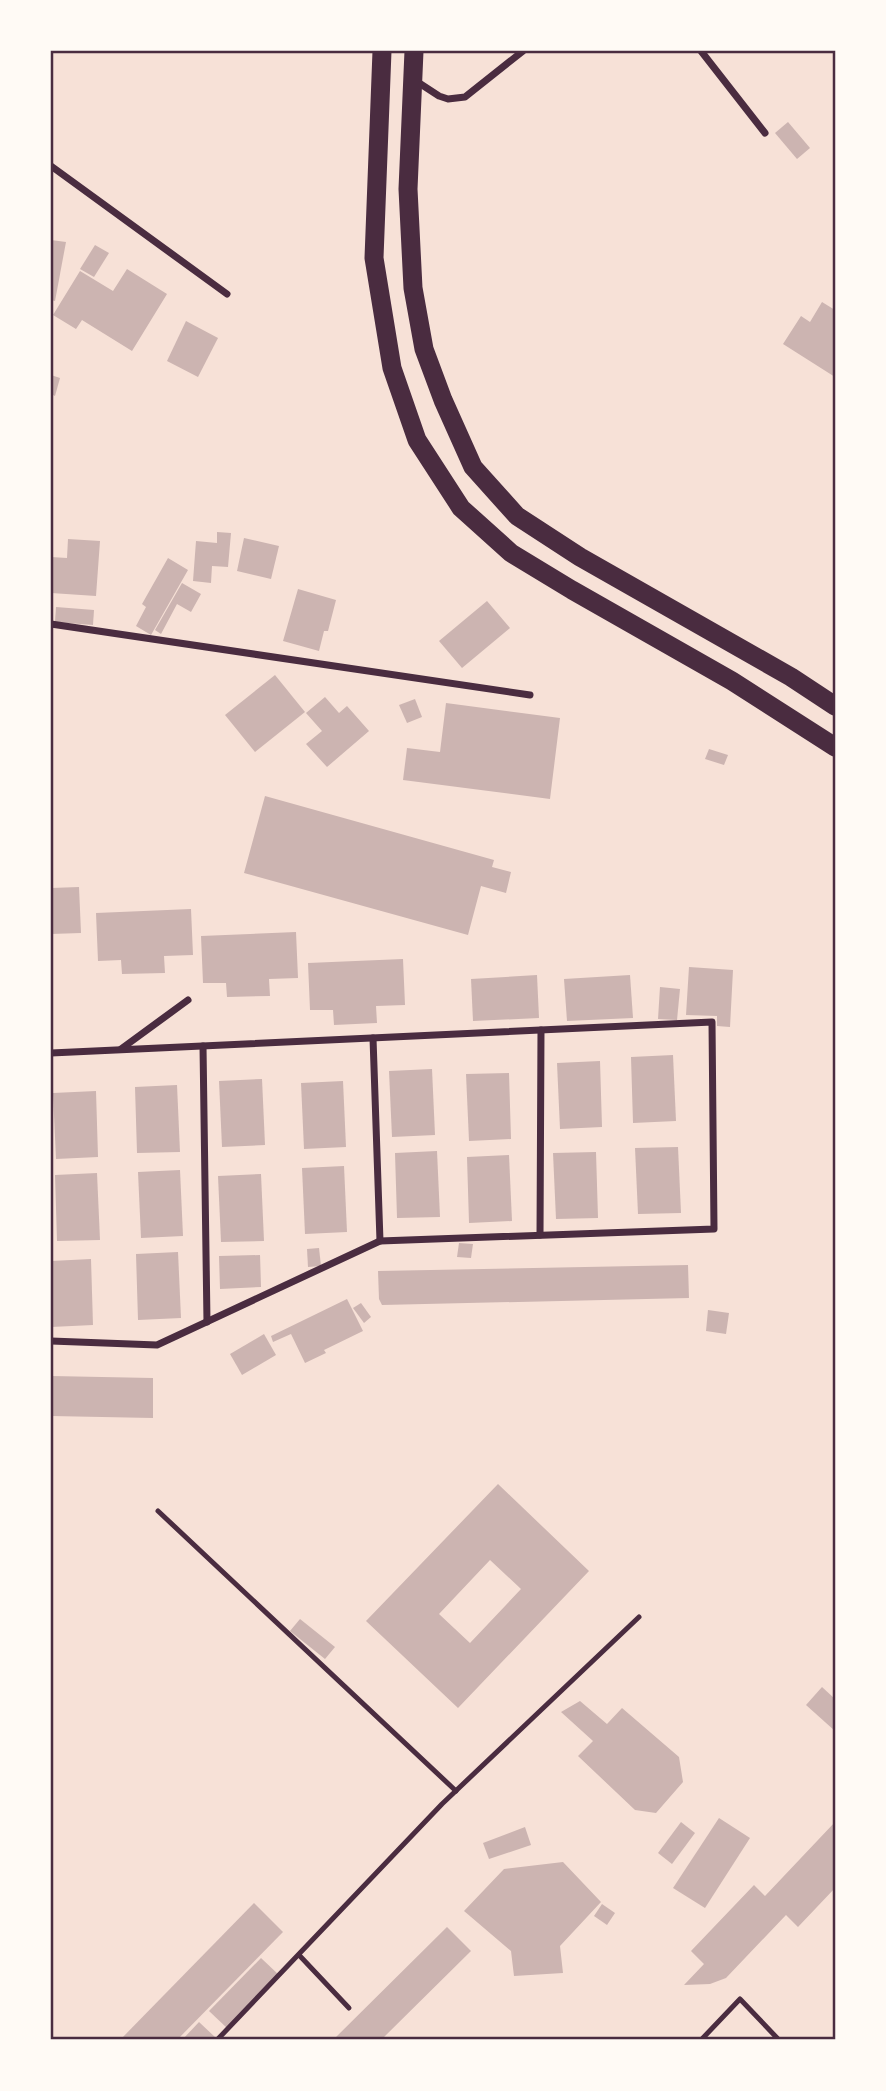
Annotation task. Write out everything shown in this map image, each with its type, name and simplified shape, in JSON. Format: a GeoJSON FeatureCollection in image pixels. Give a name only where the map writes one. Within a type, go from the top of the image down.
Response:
{"type":"FeatureCollection","features":[{"type":"Feature","properties":{"kind":"highway"},"geometry":{"type":"LineString","coordinates":[[382,51],[374,258],[392,368],[417,440],[461,508],[511,553],[732,681],[835,747]]}},
{"type":"Feature","properties":{"kind":"highway"},"geometry":{"type":"LineString","coordinates":[[414,51],[408,189],[413,288],[424,349],[473,467],[517,516],[580,557],[791,677],[835,706]]}},
{"type":"Feature","properties":{"kind":"street"},"geometry":{"type":"LineString","coordinates":[[414,80],[448,99],[466,97],[523,51]]}},
{"type":"Feature","properties":{"kind":"street"},"geometry":{"type":"LineString","coordinates":[[701,51],[765,133]]}},
{"type":"Feature","properties":{"kind":"street"},"geometry":{"type":"LineString","coordinates":[[51,166],[227,294]]}},
{"type":"Feature","properties":{"kind":"street"},"geometry":{"type":"LineString","coordinates":[[51,624],[530,695]]}},
{"type":"Feature","properties":{"kind":"street"},"geometry":{"type":"LineString","coordinates":[[120,1050],[188,1000]]}},
{"type":"Feature","properties":{"kind":"street"},"geometry":{"type":"LineString","coordinates":[[51,1053],[712,1022],[714,1229],[380,1241],[157,1345],[51,1341]]}},
{"type":"Feature","properties":{"kind":"street"},"geometry":{"type":"LineString","coordinates":[[540,1235],[541,1030]]}},
{"type":"Feature","properties":{"kind":"street"},"geometry":{"type":"LineString","coordinates":[[373,1038],[380,1241]]}},
{"type":"Feature","properties":{"kind":"street"},"geometry":{"type":"LineString","coordinates":[[203,1046],[207,1322]]}},
{"type":"Feature","properties":{"kind":"lane"},"geometry":{"type":"LineString","coordinates":[[158,1511],[456,1791]]}},
{"type":"Feature","properties":{"kind":"lane"},"geometry":{"type":"LineString","coordinates":[[217,2040],[456,1791],[639,1617]]}},
{"type":"Feature","properties":{"kind":"lane"},"geometry":{"type":"LineString","coordinates":[[299,1955],[349,2008]]}},
{"type":"Feature","properties":{"kind":"lane"},"geometry":{"type":"LineString","coordinates":[[701,2040],[740,2000],[779,2040]]}},
{"type":"Feature","properties":{"kind":"building"},"geometry":{"type":"Polygon","coordinates":[[[788,122],[810,148],[797,159],[775,133],[788,122]]]}},
{"type":"Feature","properties":{"kind":"building"},"geometry":{"type":"Polygon","coordinates":[[[51,240],[66,242],[55,301],[51,300],[51,240]]]}},
{"type":"Feature","properties":{"kind":"building"},"geometry":{"type":"Polygon","coordinates":[[[95,245],[109,253],[94,277],[80,269],[95,245]]]}},
{"type":"Feature","properties":{"kind":"building"},"geometry":{"type":"Polygon","coordinates":[[[127,269],[167,294],[132,351],[82,320],[76,329],[53,315],[80,271],[113,291],[127,269]]]}},
{"type":"Feature","properties":{"kind":"building"},"geometry":{"type":"Polygon","coordinates":[[[822,302],[835,310],[835,377],[783,344],[801,316],[810,322],[822,302]]]}},
{"type":"Feature","properties":{"kind":"building"},"geometry":{"type":"Polygon","coordinates":[[[186,321],[218,338],[198,377],[167,361],[186,321]]]}},
{"type":"Feature","properties":{"kind":"building"},"geometry":{"type":"Polygon","coordinates":[[[51,375],[60,378],[55,396],[51,394],[51,375]]]}},
{"type":"Feature","properties":{"kind":"building"},"geometry":{"type":"Polygon","coordinates":[[[217,532],[231,533],[228,567],[212,566],[211,583],[193,581],[196,541],[217,543],[217,532]]]}},
{"type":"Feature","properties":{"kind":"building"},"geometry":{"type":"Polygon","coordinates":[[[244,538],[279,546],[271,579],[237,571],[244,538]]]}},
{"type":"Feature","properties":{"kind":"building"},"geometry":{"type":"Polygon","coordinates":[[[68,539],[100,541],[96,596],[51,593],[51,557],[67,558],[68,539]]]}},
{"type":"Feature","properties":{"kind":"building"},"geometry":{"type":"Polygon","coordinates":[[[168,558],[188,570],[151,635],[136,626],[146,607],[142,604],[168,558]]]}},
{"type":"Feature","properties":{"kind":"building"},"geometry":{"type":"Polygon","coordinates":[[[182,583],[201,594],[191,612],[177,604],[161,634],[155,630],[182,583]]]}},
{"type":"Feature","properties":{"kind":"building"},"geometry":{"type":"Polygon","coordinates":[[[298,589],[336,600],[328,631],[324,631],[319,651],[283,641],[298,589]]]}},
{"type":"Feature","properties":{"kind":"building"},"geometry":{"type":"Polygon","coordinates":[[[487,601],[510,628],[462,668],[439,641],[487,601]]]}},
{"type":"Feature","properties":{"kind":"building"},"geometry":{"type":"Polygon","coordinates":[[[56,607],[94,610],[93,625],[55,622],[56,607]]]}},
{"type":"Feature","properties":{"kind":"building"},"geometry":{"type":"Polygon","coordinates":[[[275,675],[305,712],[255,752],[225,715],[275,675]]]}},
{"type":"Feature","properties":{"kind":"building"},"geometry":{"type":"Polygon","coordinates":[[[325,697],[339,713],[347,706],[369,731],[327,767],[306,744],[322,731],[306,713],[325,697]]]}},
{"type":"Feature","properties":{"kind":"building"},"geometry":{"type":"Polygon","coordinates":[[[415,699],[422,717],[407,723],[399,705],[415,699]]]}},
{"type":"Feature","properties":{"kind":"building"},"geometry":{"type":"Polygon","coordinates":[[[446,703],[560,718],[550,799],[403,780],[407,748],[440,752],[446,703]]]}},
{"type":"Feature","properties":{"kind":"building"},"geometry":{"type":"Polygon","coordinates":[[[709,749],[728,755],[724,765],[705,759],[709,749]]]}},
{"type":"Feature","properties":{"kind":"building"},"geometry":{"type":"Polygon","coordinates":[[[265,796],[494,860],[492,867],[511,872],[506,893],[481,886],[468,935],[244,873],[265,796]]]}},
{"type":"Feature","properties":{"kind":"building"},"geometry":{"type":"Polygon","coordinates":[[[79,887],[81,933],[51,934],[51,888],[79,887]]]}},
{"type":"Feature","properties":{"kind":"building"},"geometry":{"type":"Polygon","coordinates":[[[191,909],[193,955],[164,956],[165,973],[122,974],[121,960],[98,961],[96,913],[191,909]]]}},
{"type":"Feature","properties":{"kind":"building"},"geometry":{"type":"Polygon","coordinates":[[[296,932],[298,978],[269,979],[270,996],[227,997],[226,983],[203,983],[201,936],[296,932]]]}},
{"type":"Feature","properties":{"kind":"building"},"geometry":{"type":"Polygon","coordinates":[[[403,959],[405,1005],[376,1006],[377,1023],[334,1025],[333,1010],[310,1010],[308,963],[403,959]]]}},
{"type":"Feature","properties":{"kind":"building"},"geometry":{"type":"Polygon","coordinates":[[[689,967],[733,970],[730,1027],[717,1026],[717,1016],[686,1015],[689,967]]]}},
{"type":"Feature","properties":{"kind":"building"},"geometry":{"type":"Polygon","coordinates":[[[537,975],[539,1018],[473,1021],[471,979],[537,975]]]}},
{"type":"Feature","properties":{"kind":"building"},"geometry":{"type":"Polygon","coordinates":[[[630,975],[633,1018],[567,1021],[564,979],[630,975]]]}},
{"type":"Feature","properties":{"kind":"building"},"geometry":{"type":"Polygon","coordinates":[[[660,987],[680,989],[677,1020],[658,1019],[660,987]]]}},
{"type":"Feature","properties":{"kind":"building"},"geometry":{"type":"Polygon","coordinates":[[[673,1055],[676,1121],[633,1123],[631,1057],[673,1055]]]}},
{"type":"Feature","properties":{"kind":"building"},"geometry":{"type":"Polygon","coordinates":[[[600,1061],[602,1127],[560,1129],[557,1063],[600,1061]]]}},
{"type":"Feature","properties":{"kind":"building"},"geometry":{"type":"Polygon","coordinates":[[[432,1069],[435,1135],[392,1137],[389,1071],[432,1069]]]}},
{"type":"Feature","properties":{"kind":"building"},"geometry":{"type":"Polygon","coordinates":[[[509,1073],[511,1139],[469,1141],[466,1074],[509,1073]]]}},
{"type":"Feature","properties":{"kind":"building"},"geometry":{"type":"Polygon","coordinates":[[[262,1079],[265,1145],[222,1147],[219,1081],[262,1079]]]}},
{"type":"Feature","properties":{"kind":"building"},"geometry":{"type":"Polygon","coordinates":[[[343,1081],[346,1147],[304,1149],[301,1083],[343,1081]]]}},
{"type":"Feature","properties":{"kind":"building"},"geometry":{"type":"Polygon","coordinates":[[[177,1085],[180,1152],[137,1153],[135,1087],[177,1085]]]}},
{"type":"Feature","properties":{"kind":"building"},"geometry":{"type":"Polygon","coordinates":[[[96,1091],[98,1157],[56,1159],[53,1093],[96,1091]]]}},
{"type":"Feature","properties":{"kind":"building"},"geometry":{"type":"Polygon","coordinates":[[[678,1147],[681,1213],[638,1214],[635,1148],[678,1147]]]}},
{"type":"Feature","properties":{"kind":"building"},"geometry":{"type":"Polygon","coordinates":[[[437,1151],[440,1217],[397,1218],[395,1153],[437,1151]]]}},
{"type":"Feature","properties":{"kind":"building"},"geometry":{"type":"Polygon","coordinates":[[[596,1152],[598,1218],[556,1219],[553,1153],[596,1152]]]}},
{"type":"Feature","properties":{"kind":"building"},"geometry":{"type":"Polygon","coordinates":[[[509,1155],[512,1221],[469,1223],[467,1157],[509,1155]]]}},
{"type":"Feature","properties":{"kind":"building"},"geometry":{"type":"Polygon","coordinates":[[[344,1166],[347,1232],[305,1234],[302,1168],[344,1166]]]}},
{"type":"Feature","properties":{"kind":"building"},"geometry":{"type":"Polygon","coordinates":[[[180,1170],[183,1236],[141,1238],[138,1172],[180,1170]]]}},
{"type":"Feature","properties":{"kind":"building"},"geometry":{"type":"Polygon","coordinates":[[[97,1173],[100,1240],[57,1241],[55,1175],[97,1173]]]}},
{"type":"Feature","properties":{"kind":"building"},"geometry":{"type":"Polygon","coordinates":[[[261,1174],[264,1241],[221,1242],[218,1176],[261,1174]]]}},
{"type":"Feature","properties":{"kind":"building"},"geometry":{"type":"Polygon","coordinates":[[[459,1243],[473,1244],[471,1258],[457,1257],[459,1243]]]}},
{"type":"Feature","properties":{"kind":"building"},"geometry":{"type":"Polygon","coordinates":[[[319,1248],[321,1266],[308,1267],[307,1249],[319,1248]]]}},
{"type":"Feature","properties":{"kind":"building"},"geometry":{"type":"Polygon","coordinates":[[[178,1252],[181,1318],[138,1320],[136,1254],[178,1252]]]}},
{"type":"Feature","properties":{"kind":"building"},"geometry":{"type":"Polygon","coordinates":[[[260,1255],[261,1287],[220,1289],[219,1256],[260,1255]]]}},
{"type":"Feature","properties":{"kind":"building"},"geometry":{"type":"Polygon","coordinates":[[[91,1259],[93,1325],[51,1327],[51,1261],[91,1259]]]}},
{"type":"Feature","properties":{"kind":"building"},"geometry":{"type":"Polygon","coordinates":[[[688,1265],[689,1298],[382,1305],[379,1299],[378,1271],[688,1265]]]}},
{"type":"Feature","properties":{"kind":"building"},"geometry":{"type":"Polygon","coordinates":[[[347,1299],[363,1331],[324,1350],[326,1353],[305,1363],[291,1334],[273,1342],[271,1336],[347,1299]]]}},
{"type":"Feature","properties":{"kind":"building"},"geometry":{"type":"Polygon","coordinates":[[[361,1303],[371,1317],[364,1323],[353,1308],[361,1303]]]}},
{"type":"Feature","properties":{"kind":"building"},"geometry":{"type":"Polygon","coordinates":[[[708,1310],[729,1313],[726,1334],[706,1331],[708,1310]]]}},
{"type":"Feature","properties":{"kind":"building"},"geometry":{"type":"Polygon","coordinates":[[[264,1334],[276,1355],[242,1375],[230,1354],[264,1334]]]}},
{"type":"Feature","properties":{"kind":"building"},"geometry":{"type":"Polygon","coordinates":[[[51,1376],[153,1378],[153,1418],[51,1416],[51,1376]]]}},
{"type":"Feature","properties":{"kind":"building"},"geometry":{"type":"Polygon","coordinates":[[[498,1484],[589,1571],[458,1708],[366,1621],[498,1484]],[[490,1560],[439,1614],[470,1643],[521,1589],[490,1560]]]}},
{"type":"Feature","properties":{"kind":"building"},"geometry":{"type":"Polygon","coordinates":[[[300,1619],[335,1647],[325,1659],[290,1631],[300,1619]]]}},
{"type":"Feature","properties":{"kind":"building"},"geometry":{"type":"Polygon","coordinates":[[[822,1687],[835,1699],[835,1731],[806,1705],[822,1687]]]}},
{"type":"Feature","properties":{"kind":"building"},"geometry":{"type":"Polygon","coordinates":[[[580,1701],[607,1724],[622,1708],[679,1757],[683,1782],[656,1813],[635,1810],[578,1756],[593,1741],[561,1712],[580,1701]]]}},
{"type":"Feature","properties":{"kind":"building"},"geometry":{"type":"Polygon","coordinates":[[[719,1818],[750,1838],[705,1908],[673,1888],[719,1818]]]}},
{"type":"Feature","properties":{"kind":"building"},"geometry":{"type":"Polygon","coordinates":[[[681,1822],[695,1833],[672,1864],[658,1853],[681,1822]]]}},
{"type":"Feature","properties":{"kind":"building"},"geometry":{"type":"Polygon","coordinates":[[[835,1822],[835,1888],[798,1927],[786,1915],[726,1978],[710,1984],[684,1985],[704,1964],[691,1951],[754,1885],[765,1896],[835,1822]]]}},
{"type":"Feature","properties":{"kind":"building"},"geometry":{"type":"Polygon","coordinates":[[[525,1827],[531,1845],[489,1859],[483,1843],[525,1827]]]}},
{"type":"Feature","properties":{"kind":"building"},"geometry":{"type":"Polygon","coordinates":[[[563,1862],[601,1902],[560,1946],[563,1973],[514,1976],[511,1951],[464,1911],[504,1869],[563,1862]]]}},
{"type":"Feature","properties":{"kind":"building"},"geometry":{"type":"Polygon","coordinates":[[[254,1903],[283,1932],[177,2040],[120,2040],[254,1903]]]}},
{"type":"Feature","properties":{"kind":"building"},"geometry":{"type":"Polygon","coordinates":[[[602,1904],[615,1913],[607,1925],[594,1916],[602,1904]]]}},
{"type":"Feature","properties":{"kind":"building"},"geometry":{"type":"Polygon","coordinates":[[[447,1927],[471,1951],[381,2040],[333,2040],[447,1927]]]}},
{"type":"Feature","properties":{"kind":"building"},"geometry":{"type":"Polygon","coordinates":[[[261,1958],[279,1975],[228,2029],[209,2011],[261,1958]]]}},
{"type":"Feature","properties":{"kind":"building"},"geometry":{"type":"Polygon","coordinates":[[[199,2022],[216,2038],[214,2040],[183,2039],[199,2022]]]}}]}
